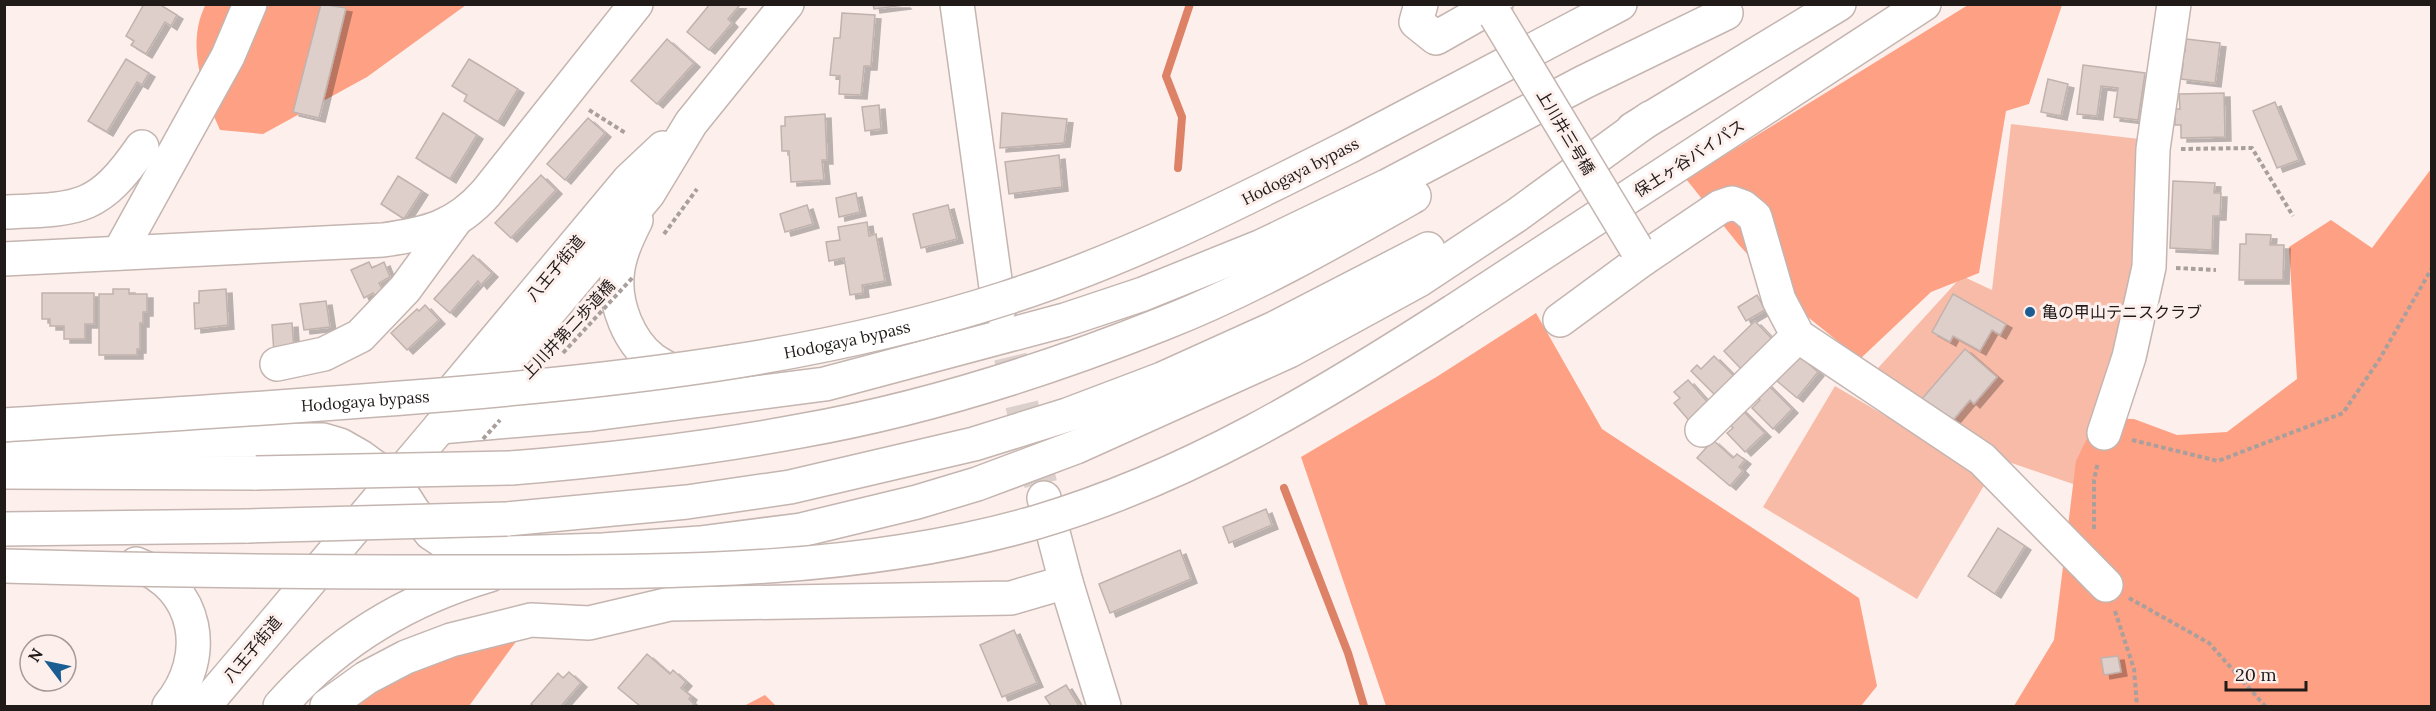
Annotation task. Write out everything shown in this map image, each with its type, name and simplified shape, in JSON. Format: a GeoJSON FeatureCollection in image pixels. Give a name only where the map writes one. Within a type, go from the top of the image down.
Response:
{"type":"FeatureCollection","features":[{"type":"Feature","properties":{"kind":"main road"},"geometry":{"type":"LineString","coordinates":[[118,253],[228,56],[249,4]]}},
{"type":"Feature","properties":{"kind":"main road"},"geometry":{"type":"LineString","coordinates":[[4,240],[22,242],[20,258],[383,240],[417,235],[454,222],[472,209],[486,193],[636,4]]}},
{"type":"Feature","properties":{"kind":"main road","name":"八王子街道"},"geometry":{"type":"LineString","coordinates":[[204,706],[440,427],[464,413],[648,194],[691,123],[787,4]]}},
{"type":"Feature","properties":{"kind":"main road"},"geometry":{"type":"LineString","coordinates":[[957,4],[999,309]]}},
{"type":"Feature","properties":{"kind":"main road"},"geometry":{"type":"LineString","coordinates":[[1420,4],[1416,22],[1436,38],[1490,10]]}},
{"type":"Feature","properties":{"kind":"main road","name":"Hodogaya bypass"},"geometry":{"type":"LineString","coordinates":[[4,425],[348,403],[605,380],[799,352],[946,316],[1020,293],[1125,254],[1187,227],[1350,146],[1620,4]]}},
{"type":"Feature","properties":{"kind":"main road"},"geometry":{"type":"LineString","coordinates":[[4,528],[248,526],[507,519],[641,507],[790,487],[974,444],[1067,415],[1162,379],[1275,328],[1421,253],[1839,4]]}},
{"type":"Feature","properties":{"kind":"main road","name":"保土ヶ谷バイパス"},"geometry":{"type":"LineString","coordinates":[[4,566],[186,572],[583,572],[792,565],[867,558],[934,546],[1060,514],[1127,491],[1187,466],[1226,448],[1320,396],[1924,4]]}},
{"type":"Feature","properties":{"kind":"main road"},"geometry":{"type":"LineString","coordinates":[[2104,433],[2130,357],[2149,267],[2153,149],[2174,4]]}},
{"type":"Feature","properties":{"kind":"main road"},"geometry":{"type":"LineString","coordinates":[[440,427],[593,414],[825,384],[1065,320],[1143,294],[1262,246],[1377,191],[1584,82],[1733,9]]}},
{"type":"Feature","properties":{"kind":"main road"},"geometry":{"type":"LineString","coordinates":[[4,472],[256,473],[511,468],[684,450],[802,431],[888,412],[1055,363],[1164,323],[1262,277],[1399,204],[1733,9]]}},
{"type":"Feature","properties":{"kind":"main road","name":"上川井三号橋"},"geometry":{"type":"LineString","coordinates":[[1490,10],[1639,254]]}},
{"type":"Feature","properties":{"kind":"main road"},"geometry":{"type":"LineString","coordinates":[[4,441],[323,440],[340,445],[361,457],[394,481],[413,511],[431,533],[452,547],[474,554],[502,555],[700,543],[801,530],[927,499],[1076,447],[1289,351],[1419,280],[1517,215],[1650,118]]}},
{"type":"Feature","properties":{"kind":"main road","name":"八王子街道"},"geometry":{"type":"LineString","coordinates":[[440,427],[444,402],[458,384],[629,180],[691,123]]}},
{"type":"Feature","properties":{"kind":"main road"},"geometry":{"type":"LineString","coordinates":[[4,212],[58,209],[80,205],[95,198],[103,194],[122,175],[142,147]]}},
{"type":"Feature","properties":{"kind":"main road"},"geometry":{"type":"LineString","coordinates":[[648,194],[623,247],[616,277],[619,304],[630,334],[652,359],[691,380],[737,397]]}},
{"type":"Feature","properties":{"kind":"main road"},"geometry":{"type":"LineString","coordinates":[[1560,320],[1639,254],[1720,207],[1732,203],[1743,207],[1755,218],[1779,300],[1798,336],[1982,459],[2106,585]]}},
{"type":"Feature","properties":{"kind":"main road"},"geometry":{"type":"LineString","coordinates":[[277,364],[324,354],[360,336],[405,289],[454,222]]}},
{"type":"Feature","properties":{"kind":"main road"},"geometry":{"type":"LineString","coordinates":[[1702,430],[1798,336]]}},
{"type":"Feature","properties":{"kind":"main road"},"geometry":{"type":"LineString","coordinates":[[1044,498],[1066,582],[1104,706]]}},
{"type":"Feature","properties":{"kind":"main road"},"geometry":{"type":"LineString","coordinates":[[4,557],[279,560],[317,554],[338,547]]}},
{"type":"Feature","properties":{"kind":"main road"},"geometry":{"type":"LineString","coordinates":[[280,706],[313,672],[346,644],[405,607],[432,594],[508,569],[603,550]]}},
{"type":"Feature","properties":{"kind":"main road"},"geometry":{"type":"LineString","coordinates":[[121,558],[149,568],[172,585],[188,608],[193,628],[193,653],[189,672],[177,696],[169,706]]}},
{"type":"Feature","properties":{"kind":"main road"},"geometry":{"type":"LineString","coordinates":[[327,706],[366,678],[406,657],[451,640],[531,620],[589,623],[670,604],[1011,598],[1066,582]]}},
{"type":"Feature","properties":{"kind":"path"},"geometry":{"type":"LineString","coordinates":[[613,125],[627,134]]}},
{"type":"Feature","properties":{"kind":"path"},"geometry":{"type":"LineString","coordinates":[[2153,149],[2252,148],[2293,216]]}},
{"type":"Feature","properties":{"kind":"path"},"geometry":{"type":"LineString","coordinates":[[2149,267],[2216,270]]}},
{"type":"Feature","properties":{"kind":"path"},"geometry":{"type":"LineString","coordinates":[[2095,532],[2092,521],[2094,480],[2104,433],[2218,461],[2343,414],[2379,360],[2432,268]]}},
{"type":"Feature","properties":{"kind":"path","name":"上川井第二歩道橋"},"geometry":{"type":"LineString","coordinates":[[561,355],[634,276]]}},
{"type":"Feature","properties":{"kind":"path"},"geometry":{"type":"LineString","coordinates":[[2106,585],[2134,669],[2137,706]]}},
{"type":"Feature","properties":{"kind":"path"},"geometry":{"type":"LineString","coordinates":[[2106,585],[2209,643],[2265,706]]}},
{"type":"Feature","properties":{"kind":"shaded area"},"geometry":{"type":"Polygon","coordinates":[[[206,4],[466,5],[367,77],[263,134],[220,130],[203,84],[197,51],[200,19],[206,4]]]}},
{"type":"Feature","properties":{"kind":"shaded area"},"geometry":{"type":"Polygon","coordinates":[[[1968,5],[2062,5],[2029,104],[2006,111],[1979,273],[1931,292],[1860,359],[1799,310],[1739,245],[1686,179],[1968,5]]]}},
{"type":"Feature","properties":{"kind":"shaded area","name":"亀の甲山テニスクラブ"},"geometry":{"type":"Polygon","coordinates":[[[2011,124],[2148,140],[2139,265],[2076,485],[2000,459],[1868,379],[1962,276],[1992,290],[2011,124]]]}},
{"type":"Feature","properties":{"kind":"shaded area"},"geometry":{"type":"Polygon","coordinates":[[[2431,169],[2431,706],[2014,706],[2054,640],[2076,461],[2097,418],[2134,419],[2177,435],[2227,432],[2297,379],[2289,247],[2331,220],[2372,248],[2431,169]]]}},
{"type":"Feature","properties":{"kind":"shaded area"},"geometry":{"type":"Polygon","coordinates":[[[1536,313],[1602,429],[1859,598],[1877,686],[1861,706],[1386,706],[1301,457],[1438,376],[1536,313]]]}},
{"type":"Feature","properties":{"kind":"shaded area"},"geometry":{"type":"Polygon","coordinates":[[[1835,386],[1989,477],[1917,599],[1763,507],[1835,386]]]}},
{"type":"Feature","properties":{"kind":"shaded area"},"geometry":{"type":"Polygon","coordinates":[[[523,632],[469,706],[340,706],[395,670],[523,632]]]}},
{"type":"Feature","properties":{"kind":"shaded area"},"geometry":{"type":"Polygon","coordinates":[[[765,695],[776,706],[744,706],[765,695]]]}},
{"type":"Feature","properties":{"kind":"building"},"geometry":{"type":"Polygon","coordinates":[[[144,4],[159,4],[177,15],[171,26],[165,22],[146,54],[131,45],[134,41],[126,36],[144,4]]]}},
{"type":"Feature","properties":{"kind":"building"},"geometry":{"type":"Polygon","coordinates":[[[321,4],[346,8],[319,118],[293,112],[321,4]]]}},
{"type":"Feature","properties":{"kind":"building"},"geometry":{"type":"Polygon","coordinates":[[[710,4],[740,5],[728,19],[732,23],[709,50],[687,32],[710,4]]]}},
{"type":"Feature","properties":{"kind":"building"},"geometry":{"type":"Polygon","coordinates":[[[873,4],[904,4],[905,5],[874,9],[873,4]]]}},
{"type":"Feature","properties":{"kind":"building"},"geometry":{"type":"Polygon","coordinates":[[[842,13],[875,15],[871,66],[864,66],[861,95],[839,94],[840,76],[830,75],[834,38],[840,38],[842,13]]]}},
{"type":"Feature","properties":{"kind":"building"},"geometry":{"type":"Polygon","coordinates":[[[667,39],[694,63],[657,104],[631,81],[667,39]]]}},
{"type":"Feature","properties":{"kind":"building"},"geometry":{"type":"Polygon","coordinates":[[[2186,39],[2220,43],[2215,83],[2181,79],[2183,64],[2179,63],[2181,52],[2185,52],[2186,39]]]}},
{"type":"Feature","properties":{"kind":"building"},"geometry":{"type":"Polygon","coordinates":[[[126,59],[149,73],[142,85],[137,82],[107,132],[88,121],[126,59]]]}},
{"type":"Feature","properties":{"kind":"building"},"geometry":{"type":"Polygon","coordinates":[[[469,59],[518,89],[498,122],[464,101],[467,95],[452,86],[469,59]]]}},
{"type":"Feature","properties":{"kind":"building"},"geometry":{"type":"Polygon","coordinates":[[[2083,65],[2145,73],[2138,120],[2114,117],[2118,88],[2101,86],[2097,116],[2077,114],[2083,65]]]}},
{"type":"Feature","properties":{"kind":"building"},"geometry":{"type":"Polygon","coordinates":[[[2048,79],[2068,84],[2061,116],[2041,112],[2048,79]]]}},
{"type":"Feature","properties":{"kind":"building"},"geometry":{"type":"Polygon","coordinates":[[[2224,93],[2225,137],[2181,138],[2181,125],[2175,125],[2175,109],[2180,109],[2179,94],[2224,93]]]}},
{"type":"Feature","properties":{"kind":"building"},"geometry":{"type":"Polygon","coordinates":[[[2275,102],[2299,160],[2277,168],[2253,111],[2275,102]]]}},
{"type":"Feature","properties":{"kind":"building"},"geometry":{"type":"Polygon","coordinates":[[[879,105],[881,129],[865,131],[862,107],[879,105]]]}},
{"type":"Feature","properties":{"kind":"building"},"geometry":{"type":"Polygon","coordinates":[[[443,113],[477,135],[450,179],[416,158],[443,113]]]}},
{"type":"Feature","properties":{"kind":"building"},"geometry":{"type":"Polygon","coordinates":[[[1002,113],[1067,119],[1064,143],[1000,148],[1002,113]]]}},
{"type":"Feature","properties":{"kind":"building"},"geometry":{"type":"Polygon","coordinates":[[[825,114],[827,160],[822,160],[824,180],[791,182],[789,151],[782,151],[781,126],[785,126],[785,117],[825,114]]]}},
{"type":"Feature","properties":{"kind":"building"},"geometry":{"type":"Polygon","coordinates":[[[588,118],[605,133],[565,180],[547,164],[588,118]]]}},
{"type":"Feature","properties":{"kind":"building"},"geometry":{"type":"Polygon","coordinates":[[[1059,155],[1062,187],[1009,194],[1005,162],[1059,155]]]}},
{"type":"Feature","properties":{"kind":"building"},"geometry":{"type":"Polygon","coordinates":[[[541,175],[556,190],[511,238],[495,223],[541,175]]]}},
{"type":"Feature","properties":{"kind":"building"},"geometry":{"type":"Polygon","coordinates":[[[398,176],[422,191],[404,219],[381,204],[398,176]]]}},
{"type":"Feature","properties":{"kind":"building"},"geometry":{"type":"Polygon","coordinates":[[[2173,181],[2215,183],[2214,193],[2221,193],[2220,216],[2213,216],[2212,250],[2170,248],[2173,181]]]}},
{"type":"Feature","properties":{"kind":"building"},"geometry":{"type":"Polygon","coordinates":[[[856,193],[860,212],[839,217],[836,198],[856,193]]]}},
{"type":"Feature","properties":{"kind":"building"},"geometry":{"type":"Polygon","coordinates":[[[807,205],[813,224],[785,232],[780,214],[807,205]]]}},
{"type":"Feature","properties":{"kind":"building"},"geometry":{"type":"Polygon","coordinates":[[[948,205],[957,239],[921,248],[913,214],[948,205]]]}},
{"type":"Feature","properties":{"kind":"building"},"geometry":{"type":"Polygon","coordinates":[[[867,222],[869,236],[876,234],[885,281],[862,285],[863,293],[850,295],[844,258],[829,261],[826,242],[840,240],[838,227],[867,222]]]}},
{"type":"Feature","properties":{"kind":"building"},"geometry":{"type":"Polygon","coordinates":[[[2246,234],[2271,235],[2270,245],[2284,245],[2283,280],[2239,280],[2240,244],[2246,244],[2246,234]]]}},
{"type":"Feature","properties":{"kind":"building"},"geometry":{"type":"Polygon","coordinates":[[[473,255],[492,273],[481,285],[478,281],[450,313],[434,299],[473,255]]]}},
{"type":"Feature","properties":{"kind":"building"},"geometry":{"type":"Polygon","coordinates":[[[369,262],[372,268],[384,262],[390,277],[379,283],[385,294],[376,298],[373,293],[364,298],[351,270],[369,262]]]}},
{"type":"Feature","properties":{"kind":"building"},"geometry":{"type":"Polygon","coordinates":[[[113,289],[129,289],[129,294],[147,294],[147,312],[143,312],[143,323],[140,323],[140,349],[137,349],[137,355],[99,355],[99,294],[113,294],[113,289]]]}},
{"type":"Feature","properties":{"kind":"building"},"geometry":{"type":"Polygon","coordinates":[[[226,289],[228,325],[195,329],[194,303],[199,303],[199,291],[226,289]]]}},
{"type":"Feature","properties":{"kind":"building"},"geometry":{"type":"Polygon","coordinates":[[[42,293],[94,293],[94,324],[85,324],[85,339],[64,339],[64,326],[50,326],[50,319],[42,319],[42,293]]]}},
{"type":"Feature","properties":{"kind":"building"},"geometry":{"type":"Polygon","coordinates":[[[1953,294],[2006,324],[2000,335],[1992,330],[1980,351],[1953,336],[1950,342],[1932,332],[1953,294]]]}},
{"type":"Feature","properties":{"kind":"building"},"geometry":{"type":"Polygon","coordinates":[[[1757,295],[1765,310],[1746,321],[1738,307],[1757,295]]]}},
{"type":"Feature","properties":{"kind":"building"},"geometry":{"type":"Polygon","coordinates":[[[326,301],[330,327],[304,330],[300,304],[326,301]]]}},
{"type":"Feature","properties":{"kind":"building"},"geometry":{"type":"Polygon","coordinates":[[[425,305],[439,320],[407,350],[391,333],[417,309],[419,311],[425,305]]]}},
{"type":"Feature","properties":{"kind":"building"},"geometry":{"type":"Polygon","coordinates":[[[1755,321],[1775,342],[1744,372],[1724,351],[1755,321]]]}},
{"type":"Feature","properties":{"kind":"building"},"geometry":{"type":"Polygon","coordinates":[[[292,323],[294,350],[274,353],[272,325],[292,323]]]}},
{"type":"Feature","properties":{"kind":"building"},"geometry":{"type":"Polygon","coordinates":[[[1965,349],[1997,377],[1974,404],[1970,400],[1949,425],[1921,400],[1965,349]]]}},
{"type":"Feature","properties":{"kind":"building"},"geometry":{"type":"Polygon","coordinates":[[[1798,355],[1818,372],[1797,398],[1777,381],[1798,355]]]}},
{"type":"Feature","properties":{"kind":"building"},"geometry":{"type":"Polygon","coordinates":[[[1714,356],[1738,380],[1720,400],[1691,371],[1697,365],[1701,369],[1714,356]]]}},
{"type":"Feature","properties":{"kind":"building"},"geometry":{"type":"Polygon","coordinates":[[[1688,380],[1712,407],[1692,424],[1674,403],[1680,398],[1674,392],[1688,380]]]}},
{"type":"Feature","properties":{"kind":"building"},"geometry":{"type":"Polygon","coordinates":[[[1766,383],[1792,409],[1773,429],[1752,408],[1760,400],[1755,394],[1766,383]]]}},
{"type":"Feature","properties":{"kind":"building"},"geometry":{"type":"Polygon","coordinates":[[[1740,408],[1765,433],[1745,452],[1727,433],[1733,428],[1727,421],[1740,408]]]}},
{"type":"Feature","properties":{"kind":"building"},"geometry":{"type":"Polygon","coordinates":[[[1713,440],[1733,458],[1737,454],[1745,460],[1739,467],[1743,471],[1730,486],[1697,458],[1713,440]]]}},
{"type":"Feature","properties":{"kind":"building"},"geometry":{"type":"Polygon","coordinates":[[[1266,509],[1272,525],[1229,543],[1223,527],[1266,509]]]}},
{"type":"Feature","properties":{"kind":"building"},"geometry":{"type":"Polygon","coordinates":[[[1998,528],[2025,546],[1995,594],[1968,576],[1998,528]]]}},
{"type":"Feature","properties":{"kind":"building"},"geometry":{"type":"Polygon","coordinates":[[[1180,550],[1191,579],[1110,613],[1099,584],[1180,550]]]}},
{"type":"Feature","properties":{"kind":"building"},"geometry":{"type":"Polygon","coordinates":[[[1014,630],[1037,683],[1002,697],[980,645],[1014,630]]]}},
{"type":"Feature","properties":{"kind":"building"},"geometry":{"type":"Polygon","coordinates":[[[647,654],[670,674],[673,670],[686,682],[681,688],[691,696],[689,699],[694,704],[692,706],[640,706],[618,688],[647,654]]]}},
{"type":"Feature","properties":{"kind":"building"},"geometry":{"type":"Polygon","coordinates":[[[2118,656],[2121,672],[2104,675],[2101,658],[2118,656]]]}},
{"type":"Feature","properties":{"kind":"building"},"geometry":{"type":"Polygon","coordinates":[[[569,672],[581,683],[561,706],[531,704],[558,673],[563,678],[569,672]]]}},
{"type":"Feature","properties":{"kind":"building"},"geometry":{"type":"Polygon","coordinates":[[[1066,685],[1079,706],[1051,706],[1045,697],[1066,685]]]}},
{"type":"Feature","properties":{"kind":"waterway"},"geometry":{"type":"LineString","coordinates":[[1178,168],[1182,117],[1166,76],[1190,4]]}},
{"type":"Feature","properties":{"kind":"waterway"},"geometry":{"type":"LineString","coordinates":[[1284,488],[1348,653],[1364,706]]}},
{"type":"Feature","properties":{"kind":"tunnel"},"geometry":{"type":"LineString","coordinates":[[999,309],[1044,498]]}},
{"type":"Feature","properties":{"kind":"place","name":"亀の甲山テニスクラブ"},"geometry":{"type":"Point","coordinates":[2030,312]}}]}
